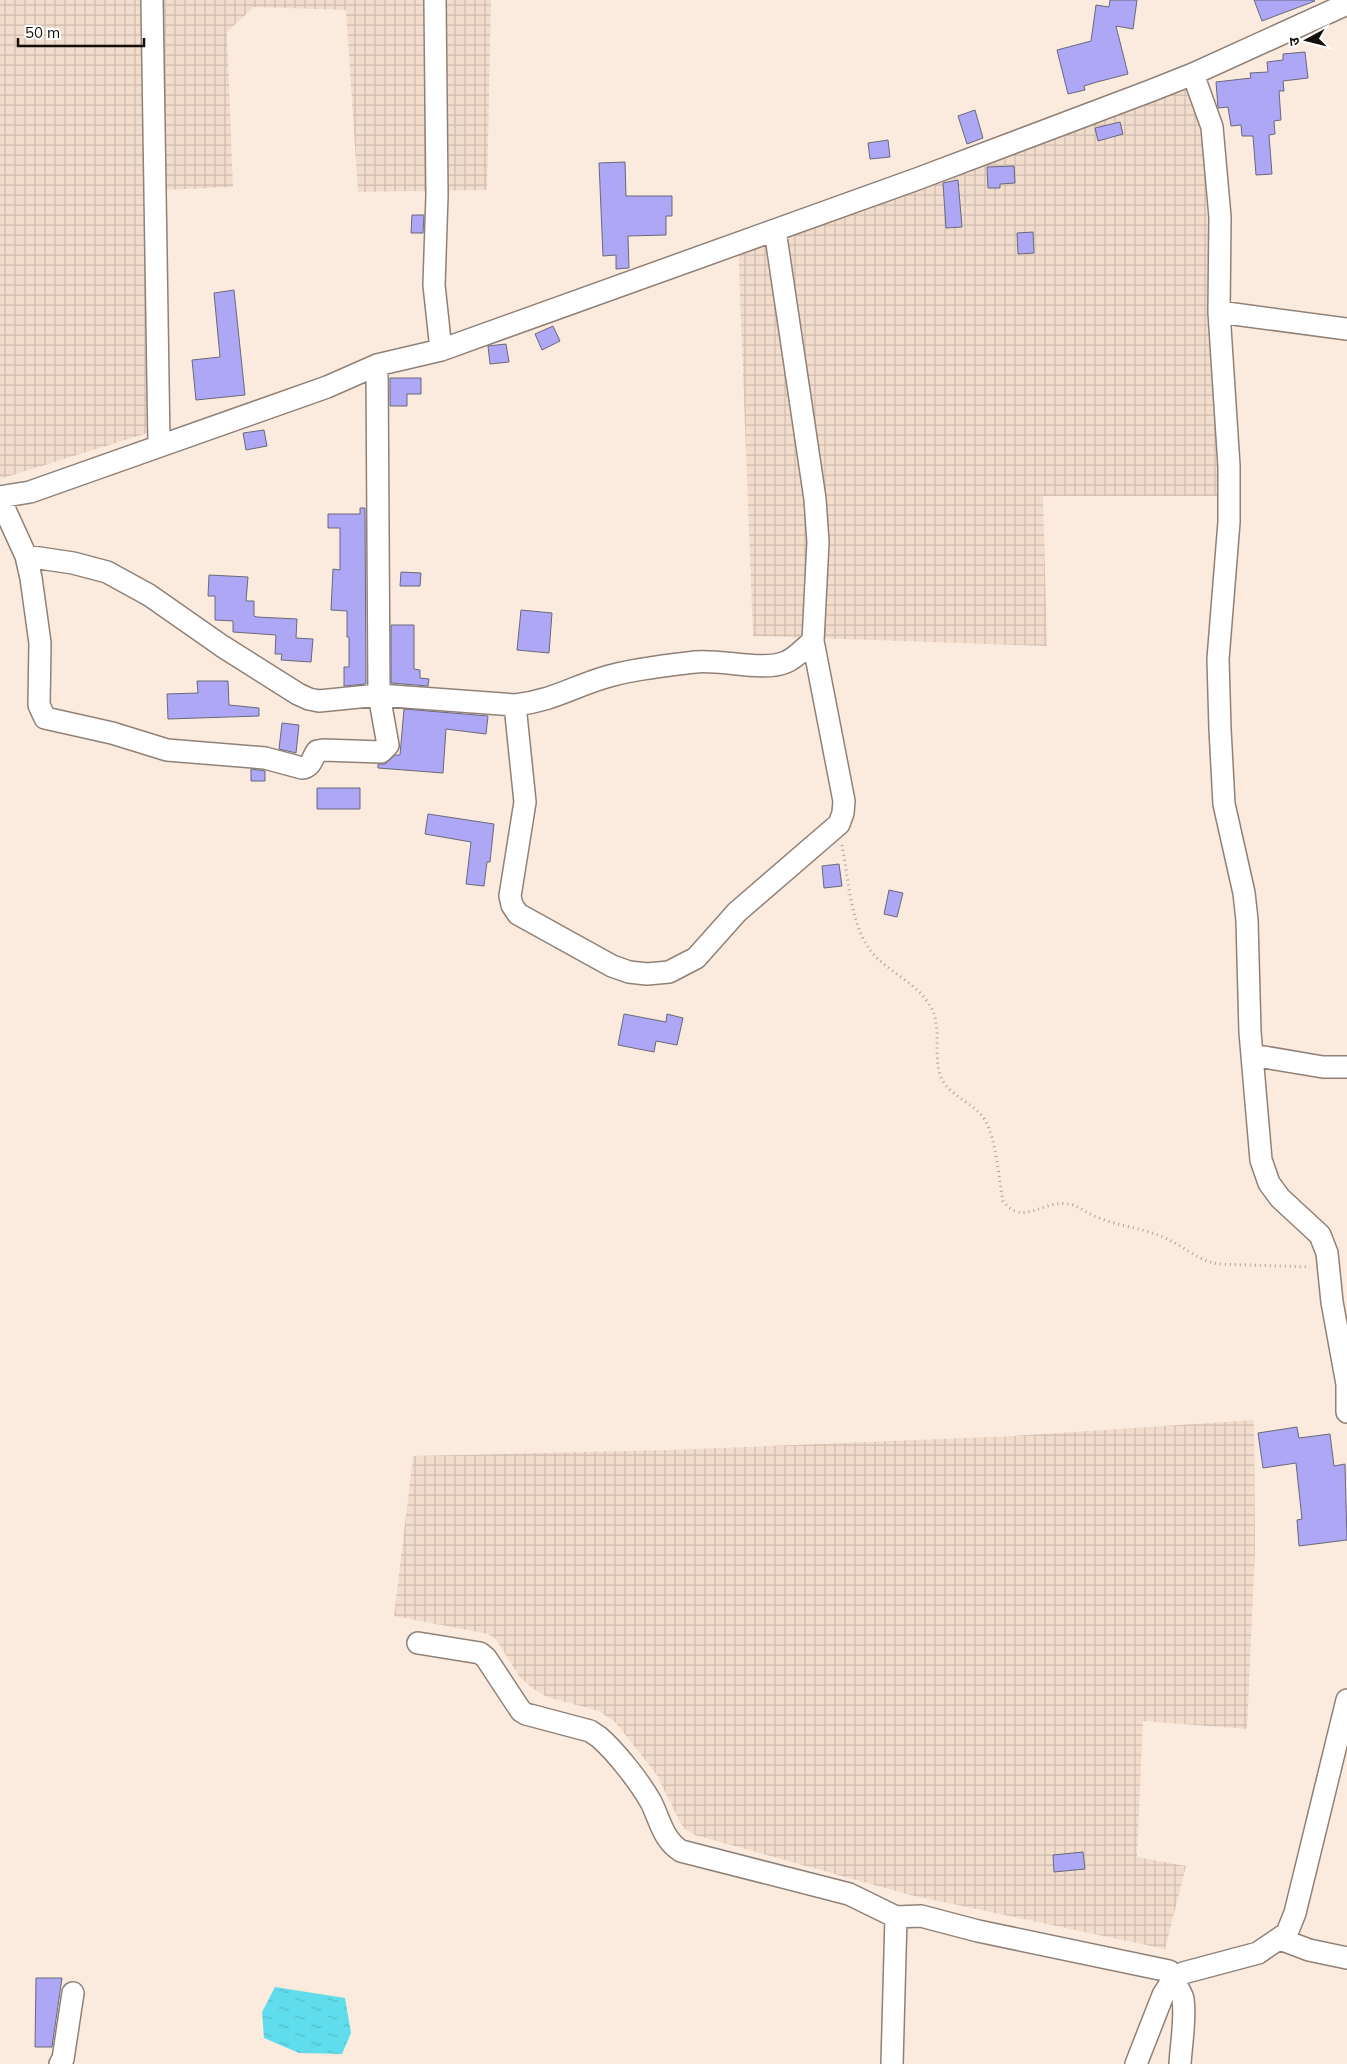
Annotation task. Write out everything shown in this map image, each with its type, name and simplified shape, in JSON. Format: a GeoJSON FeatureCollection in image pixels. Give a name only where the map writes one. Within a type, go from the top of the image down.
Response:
{"type":"FeatureCollection","features":[{"type":"Feature","properties":{"kind":"street"},"geometry":{"type":"LineString","coordinates":[[152,0],[159,445]]}},
{"type":"Feature","properties":{"kind":"street"},"geometry":{"type":"LineString","coordinates":[[436,0],[438,196],[434,285],[441,350]]}},
{"type":"Feature","properties":{"kind":"street"},"geometry":{"type":"LineString","coordinates":[[377,365],[379,695],[388,745],[385,749],[381,752],[317,751],[311,764],[307,768],[302,768],[265,758],[166,750],[112,733],[45,718],[38,705],[39,628],[26,556],[0,498],[30,492],[327,387],[377,365],[441,350],[917,179],[1193,74],[1347,4]]}},
{"type":"Feature","properties":{"kind":"street"},"geometry":{"type":"LineString","coordinates":[[1193,74],[1212,127],[1220,217],[1219,312],[1230,494],[1226,578],[1218,658],[1220,729],[1224,804],[1245,902],[1252,1055],[1261,1160],[1269,1183],[1280,1198],[1320,1235],[1327,1252],[1332,1302],[1347,1384],[1347,1410]]}},
{"type":"Feature","properties":{"kind":"street"},"geometry":{"type":"LineString","coordinates":[[516,705],[525,802],[510,896],[512,905],[518,914],[612,966],[629,972],[647,974],[669,972],[696,958],[723,927],[756,894],[838,824],[843,813],[844,801],[813,641],[818,542],[816,499],[775,230]]}},
{"type":"Feature","properties":{"kind":"street"},"geometry":{"type":"LineString","coordinates":[[1219,312],[1347,329]]}},
{"type":"Feature","properties":{"kind":"street"},"geometry":{"type":"LineString","coordinates":[[26,556],[82,565],[107,572],[149,594],[229,651],[298,694],[319,701],[379,695],[516,705],[537,703],[605,677],[677,665],[712,661],[770,666],[780,664],[788,661],[813,641]]}},
{"type":"Feature","properties":{"kind":"street"},"geometry":{"type":"LineString","coordinates":[[1252,1055],[1323,1067],[1347,1067]]}},
{"type":"Feature","properties":{"kind":"street"},"geometry":{"type":"LineString","coordinates":[[418,1643],[480,1654],[486,1658],[521,1711],[590,1731],[599,1737],[643,1789],[651,1802],[667,1839],[681,1851],[849,1894],[896,1917],[921,1916],[978,1931],[1169,1971],[1172,1981],[1180,1990],[1184,2006],[1180,2064]]}},
{"type":"Feature","properties":{"kind":"street"},"geometry":{"type":"LineString","coordinates":[[1136,2064],[1162,1995],[1172,1981],[1183,1974],[1258,1953],[1287,1933],[1295,1913],[1347,1700]]}},
{"type":"Feature","properties":{"kind":"street"},"geometry":{"type":"LineString","coordinates":[[892,2064],[896,1917]]}},
{"type":"Feature","properties":{"kind":"street"},"geometry":{"type":"LineString","coordinates":[[1280,1938],[1309,1950],[1347,1958]]}},
{"type":"Feature","properties":{"kind":"street"},"geometry":{"type":"LineString","coordinates":[[60,2064],[63,2059],[73,1993]]}},
{"type":"Feature","properties":{"kind":"path"},"geometry":{"type":"LineString","coordinates":[[838,824],[856,924],[862,938],[877,959],[923,996],[930,1005],[936,1020],[940,1074],[945,1085],[954,1094],[974,1106],[985,1121],[991,1134],[1002,1201],[1009,1210],[1018,1213],[1028,1212],[1054,1203],[1064,1203],[1074,1205],[1096,1217],[1162,1236],[1207,1262],[1328,1268]]}},
{"type":"Feature","properties":{"kind":"shaded area"},"geometry":{"type":"Polygon","coordinates":[[[0,0],[491,0],[487,190],[358,192],[346,10],[254,7],[227,32],[233,187],[163,190],[167,427],[0,479],[0,0]]]}},
{"type":"Feature","properties":{"kind":"shaded area"},"geometry":{"type":"Polygon","coordinates":[[[1201,77],[1220,496],[1043,496],[1047,646],[753,636],[738,243],[1201,77]]]}},
{"type":"Feature","properties":{"kind":"shaded area"},"geometry":{"type":"Polygon","coordinates":[[[1254,1420],[1255,1550],[1247,1729],[1143,1721],[1137,1857],[1186,1866],[1165,1949],[910,1895],[695,1835],[685,1829],[680,1822],[657,1775],[616,1723],[599,1711],[547,1697],[532,1688],[519,1676],[496,1639],[488,1634],[394,1616],[413,1456],[669,1450],[1014,1436],[1254,1420]]]}},
{"type":"Feature","properties":{"kind":"water"},"geometry":{"type":"Polygon","coordinates":[[[275,1987],[345,1998],[351,2033],[342,2054],[299,2053],[264,2038],[262,2012],[275,1987]]]}},
{"type":"Feature","properties":{"kind":"building"},"geometry":{"type":"Polygon","coordinates":[[[1110,0],[1137,0],[1133,29],[1116,26],[1128,74],[1084,86],[1085,90],[1068,94],[1057,50],[1091,41],[1096,5],[1109,7],[1110,0]]]}},
{"type":"Feature","properties":{"kind":"building"},"geometry":{"type":"Polygon","coordinates":[[[1254,0],[1314,0],[1315,1],[1262,21],[1254,0]]]}},
{"type":"Feature","properties":{"kind":"building"},"geometry":{"type":"Polygon","coordinates":[[[1305,52],[1308,78],[1283,81],[1284,91],[1279,91],[1281,120],[1274,121],[1275,134],[1269,135],[1272,174],[1256,175],[1253,136],[1242,136],[1241,125],[1231,126],[1228,107],[1218,108],[1216,82],[1251,78],[1250,73],[1268,72],[1267,62],[1283,60],[1283,54],[1305,52]]]}},
{"type":"Feature","properties":{"kind":"building"},"geometry":{"type":"Polygon","coordinates":[[[975,110],[983,138],[967,144],[958,116],[975,110]]]}},
{"type":"Feature","properties":{"kind":"building"},"geometry":{"type":"Polygon","coordinates":[[[1120,122],[1123,134],[1098,141],[1095,128],[1120,122]]]}},
{"type":"Feature","properties":{"kind":"building"},"geometry":{"type":"Polygon","coordinates":[[[888,140],[890,157],[870,159],[868,143],[888,140]]]}},
{"type":"Feature","properties":{"kind":"building"},"geometry":{"type":"Polygon","coordinates":[[[625,162],[626,196],[672,196],[672,216],[666,216],[666,235],[628,236],[629,268],[616,269],[616,255],[603,256],[599,163],[625,162]]]}},
{"type":"Feature","properties":{"kind":"building"},"geometry":{"type":"Polygon","coordinates":[[[1014,166],[1015,183],[1000,184],[1000,188],[988,188],[987,167],[1014,166]]]}},
{"type":"Feature","properties":{"kind":"building"},"geometry":{"type":"Polygon","coordinates":[[[958,180],[962,227],[946,228],[943,183],[958,180]]]}},
{"type":"Feature","properties":{"kind":"building"},"geometry":{"type":"Polygon","coordinates":[[[412,215],[424,215],[423,233],[411,233],[412,215]]]}},
{"type":"Feature","properties":{"kind":"building"},"geometry":{"type":"Polygon","coordinates":[[[1033,232],[1034,253],[1018,254],[1017,233],[1033,232]]]}},
{"type":"Feature","properties":{"kind":"building"},"geometry":{"type":"Polygon","coordinates":[[[234,290],[245,395],[196,400],[192,360],[220,357],[214,293],[234,290]]]}},
{"type":"Feature","properties":{"kind":"building"},"geometry":{"type":"Polygon","coordinates":[[[553,326],[560,341],[542,350],[535,334],[553,326]]]}},
{"type":"Feature","properties":{"kind":"building"},"geometry":{"type":"Polygon","coordinates":[[[506,344],[509,362],[490,364],[488,346],[506,344]]]}},
{"type":"Feature","properties":{"kind":"building"},"geometry":{"type":"Polygon","coordinates":[[[390,378],[421,378],[421,394],[407,394],[407,406],[390,406],[390,378]]]}},
{"type":"Feature","properties":{"kind":"building"},"geometry":{"type":"Polygon","coordinates":[[[264,430],[267,446],[246,450],[243,433],[264,430]]]}},
{"type":"Feature","properties":{"kind":"building"},"geometry":{"type":"Polygon","coordinates":[[[360,508],[365,508],[366,684],[344,686],[344,667],[349,667],[347,611],[331,610],[333,569],[340,570],[340,528],[328,528],[328,514],[360,514],[360,508]]]}},
{"type":"Feature","properties":{"kind":"building"},"geometry":{"type":"Polygon","coordinates":[[[401,572],[421,573],[420,586],[400,586],[401,572]]]}},
{"type":"Feature","properties":{"kind":"building"},"geometry":{"type":"Polygon","coordinates":[[[209,575],[248,577],[246,601],[254,601],[254,616],[297,619],[296,638],[313,639],[311,662],[281,660],[282,654],[275,654],[276,635],[233,632],[233,621],[215,620],[215,596],[208,596],[209,575]]]}},
{"type":"Feature","properties":{"kind":"building"},"geometry":{"type":"Polygon","coordinates":[[[521,610],[552,613],[549,653],[517,650],[521,610]]]}},
{"type":"Feature","properties":{"kind":"building"},"geometry":{"type":"Polygon","coordinates":[[[391,625],[414,625],[414,669],[420,670],[420,678],[429,679],[428,686],[391,683],[391,625]]]}},
{"type":"Feature","properties":{"kind":"building"},"geometry":{"type":"Polygon","coordinates":[[[197,681],[228,681],[229,705],[259,708],[259,716],[168,719],[167,694],[198,693],[197,681]]]}},
{"type":"Feature","properties":{"kind":"building"},"geometry":{"type":"Polygon","coordinates":[[[404,709],[488,716],[486,734],[446,729],[443,773],[378,768],[378,764],[385,764],[395,755],[400,755],[404,709]]]}},
{"type":"Feature","properties":{"kind":"building"},"geometry":{"type":"Polygon","coordinates":[[[282,723],[299,725],[296,753],[279,749],[282,723]]]}},
{"type":"Feature","properties":{"kind":"building"},"geometry":{"type":"Polygon","coordinates":[[[251,769],[265,771],[265,781],[251,781],[251,769]]]}},
{"type":"Feature","properties":{"kind":"building"},"geometry":{"type":"Polygon","coordinates":[[[317,788],[360,788],[360,809],[317,809],[317,788]]]}},
{"type":"Feature","properties":{"kind":"building"},"geometry":{"type":"Polygon","coordinates":[[[428,814],[494,824],[490,862],[487,862],[484,886],[466,884],[471,842],[425,834],[428,814]]]}},
{"type":"Feature","properties":{"kind":"building"},"geometry":{"type":"Polygon","coordinates":[[[839,864],[842,886],[824,888],[822,866],[839,864]]]}},
{"type":"Feature","properties":{"kind":"building"},"geometry":{"type":"Polygon","coordinates":[[[889,890],[903,893],[897,917],[884,914],[889,890]]]}},
{"type":"Feature","properties":{"kind":"building"},"geometry":{"type":"Polygon","coordinates":[[[624,1014],[666,1022],[667,1014],[683,1018],[677,1045],[656,1041],[654,1052],[618,1045],[624,1014]]]}},
{"type":"Feature","properties":{"kind":"building"},"geometry":{"type":"Polygon","coordinates":[[[1297,1427],[1299,1438],[1330,1434],[1334,1466],[1345,1464],[1347,1540],[1299,1546],[1297,1520],[1302,1519],[1296,1463],[1263,1468],[1258,1433],[1297,1427]]]}},
{"type":"Feature","properties":{"kind":"building"},"geometry":{"type":"Polygon","coordinates":[[[1083,1852],[1085,1869],[1054,1872],[1053,1855],[1083,1852]]]}},
{"type":"Feature","properties":{"kind":"building"},"geometry":{"type":"Polygon","coordinates":[[[36,1978],[62,1978],[52,2047],[35,2047],[36,1978]]]}}]}
